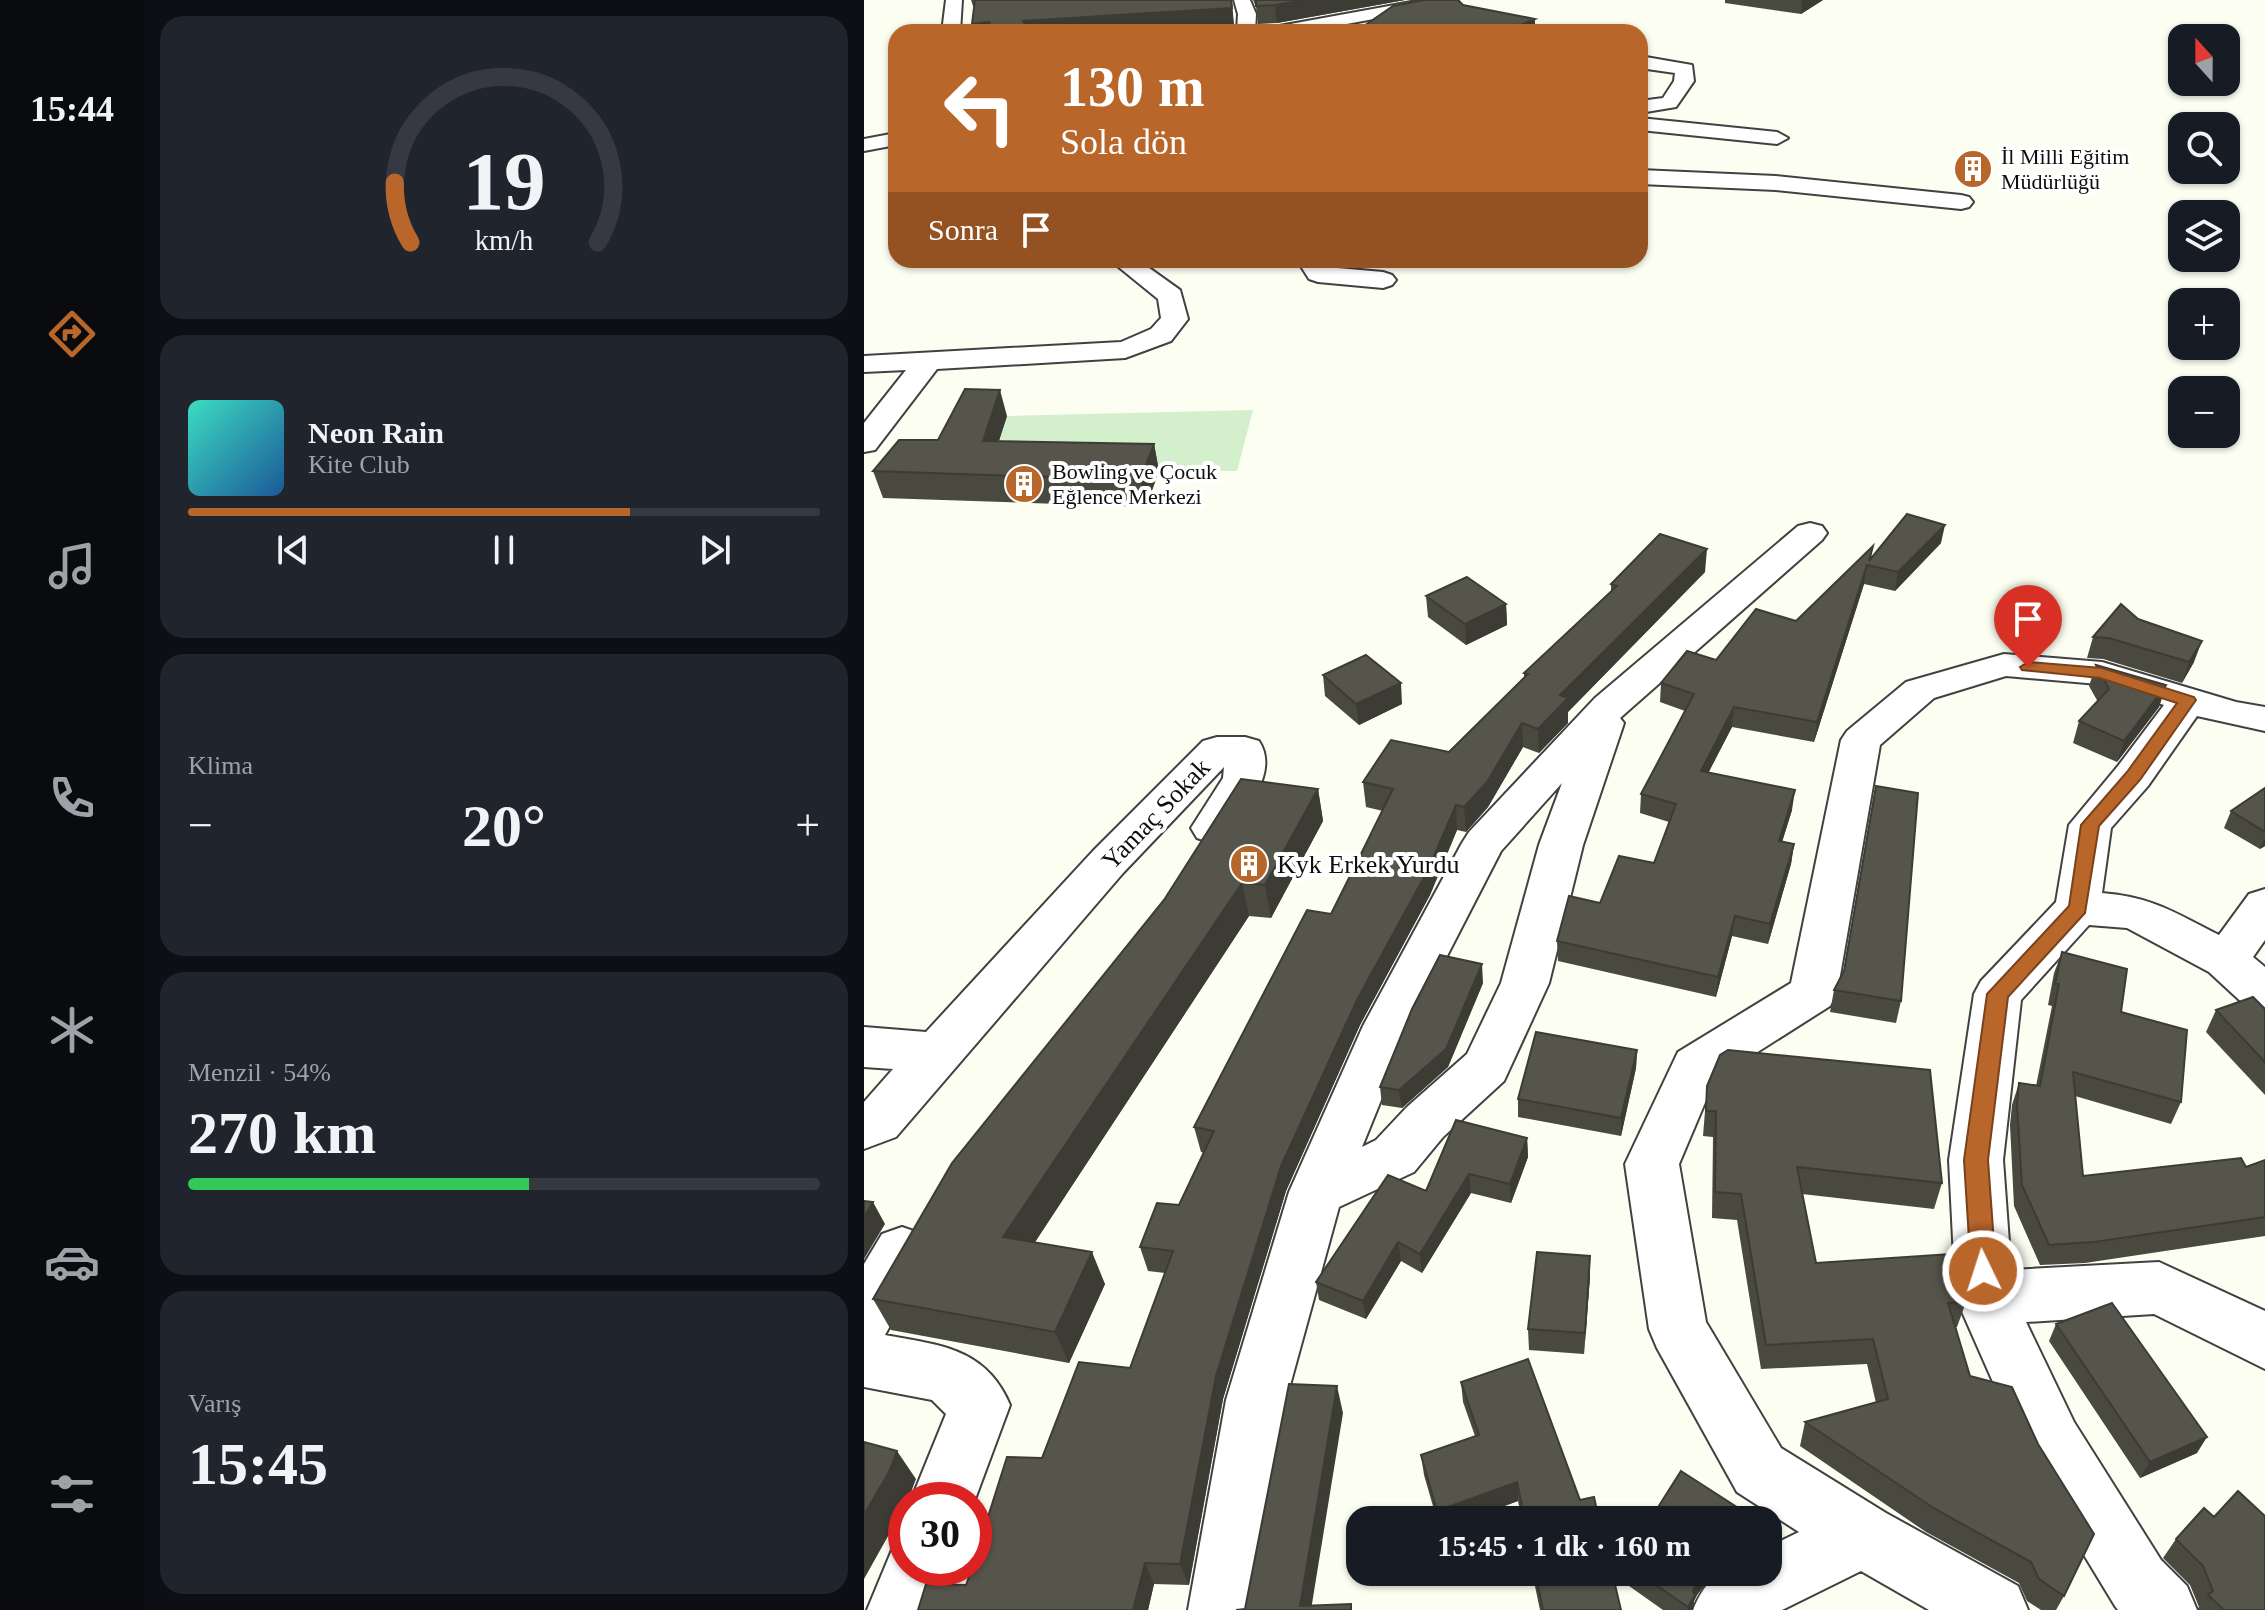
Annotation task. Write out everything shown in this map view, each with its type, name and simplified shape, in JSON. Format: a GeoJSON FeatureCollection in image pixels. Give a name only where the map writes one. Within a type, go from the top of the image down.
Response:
{"type":"FeatureCollection","features":[{"type":"Feature","properties":{"kind":"street"},"geometry":{"type":"LineString","coordinates":[[952,24],[954,0]]}},
{"type":"Feature","properties":{"kind":"street"},"geometry":{"type":"LineString","coordinates":[[1242,0],[1246,24]]}},
{"type":"Feature","properties":{"kind":"street"},"geometry":{"type":"LineString","coordinates":[[1323,24],[1450,0]]}},
{"type":"Feature","properties":{"kind":"street"},"geometry":{"type":"LineString","coordinates":[[1352,24],[1360,18],[1396,24]]}},
{"type":"Feature","properties":{"kind":"street"},"geometry":{"type":"LineString","coordinates":[[1648,63],[1685,69],[1684,81],[1669,103],[1648,107]]}},
{"type":"Feature","properties":{"kind":"street"},"geometry":{"type":"LineString","coordinates":[[1648,111],[1704,129]]}},
{"type":"Feature","properties":{"kind":"street"},"geometry":{"type":"LineString","coordinates":[[1648,125],[1777,138]]}},
{"type":"Feature","properties":{"kind":"street"},"geometry":{"type":"LineString","coordinates":[[1648,177],[1791,184],[1961,202]]}},
{"type":"Feature","properties":{"kind":"street"},"geometry":{"type":"LineString","coordinates":[[864,364],[1125,350],[1161,335],[1175,319],[1171,296],[1133,268]]}},
{"type":"Feature","properties":{"kind":"street"},"geometry":{"type":"LineString","coordinates":[[1314,268],[1318,274],[1383,280]]}},
{"type":"Feature","properties":{"kind":"street"},"geometry":{"type":"LineString","coordinates":[[864,443],[928,361]]}},
{"type":"Feature","properties":{"kind":"street"},"geometry":{"type":"LineString","coordinates":[[1222,1610],[1256,1400],[1316,1192],[1387,1026],[1484,843],[1609,707],[1810,533]]}},
{"type":"Feature","properties":{"kind":"street"},"geometry":{"type":"LineString","coordinates":[[1994,1610],[1863,1536],[1759,1470],[1678,1329],[1652,1164],[1696,1066],[1813,993],[1861,740],[1920,690],[2004,665],[2102,673],[2232,714],[2265,719]]}},
{"type":"Feature","properties":{"kind":"street"},"geometry":{"type":"LineString","coordinates":[[2163,1610],[2138,1583],[2052,1444],[1985,1298],[1976,1160],[1998,994],[2078,908],[2090,825],[2133,776],[2188,700]]}},
{"type":"Feature","properties":{"kind":"street"},"geometry":{"type":"LineString","coordinates":[[1316,1192],[1395,1156],[1425,1122],[1486,1067],[1525,983],[1561,845],[1609,707]]}},
{"type":"Feature","properties":{"kind":"street","name":"Yamaç Sokak"},"geometry":{"type":"LineString","coordinates":[[937,1053],[1108,862],[1217,750],[1245,750],[1244,778],[1187,868]]}},
{"type":"Feature","properties":{"kind":"street"},"geometry":{"type":"LineString","coordinates":[[2226,960],[2265,905]]}},
{"type":"Feature","properties":{"kind":"street"},"geometry":{"type":"LineString","coordinates":[[2078,908],[2135,912],[2226,960],[2265,995]]}},
{"type":"Feature","properties":{"kind":"street"},"geometry":{"type":"LineString","coordinates":[[864,1047],[937,1053]]}},
{"type":"Feature","properties":{"kind":"street"},"geometry":{"type":"LineString","coordinates":[[864,1127],[878,1122],[937,1053]]}},
{"type":"Feature","properties":{"kind":"street"},"geometry":{"type":"LineString","coordinates":[[864,1317],[924,1215]]}},
{"type":"Feature","properties":{"kind":"street"},"geometry":{"type":"LineString","coordinates":[[1985,1298],[2159,1288],[2265,1341]]}},
{"type":"Feature","properties":{"kind":"street"},"geometry":{"type":"LineString","coordinates":[[864,1359],[948,1375],[980,1405],[950,1482]]}},
{"type":"Feature","properties":{"kind":"street"},"geometry":{"type":"LineString","coordinates":[[1727,1610],[1757,1587],[1863,1536]]}},
{"type":"Feature","properties":{"kind":"street"},"geometry":{"type":"LineString","coordinates":[[901,1610],[910,1586]]}},
{"type":"Feature","properties":{"kind":"green space"},"geometry":{"type":"Polygon","coordinates":[[[1253,410],[1237,471],[991,468],[1007,416],[1253,410]]]}},
{"type":"Feature","properties":{"kind":"building"},"geometry":{"type":"Polygon","coordinates":[[[975,0],[1231,0],[1232,8],[1023,21],[1025,24],[972,24],[975,0]]]}},
{"type":"Feature","properties":{"kind":"building"},"geometry":{"type":"Polygon","coordinates":[[[1256,0],[1306,0],[1256,6],[1256,0]]]}},
{"type":"Feature","properties":{"kind":"building"},"geometry":{"type":"Polygon","coordinates":[[[1424,0],[1458,0],[1463,5],[1535,19],[1523,24],[1367,24],[1393,6],[1424,0]]]}},
{"type":"Feature","properties":{"kind":"building"},"geometry":{"type":"Polygon","coordinates":[[[965,389],[1000,390],[983,441],[1154,444],[1140,480],[873,471],[899,440],[938,440],[965,389]]]}},
{"type":"Feature","properties":{"kind":"building"},"geometry":{"type":"Polygon","coordinates":[[[1907,514],[1945,525],[1898,572],[1867,565],[1817,722],[1734,707],[1701,771],[1795,790],[1779,841],[1794,844],[1770,924],[1735,916],[1718,977],[1557,941],[1569,896],[1600,903],[1619,856],[1654,863],[1676,804],[1641,794],[1694,694],[1661,683],[1687,651],[1716,660],[1756,609],[1796,621],[1873,546],[1869,561],[1907,514]]]}},
{"type":"Feature","properties":{"kind":"building"},"geometry":{"type":"Polygon","coordinates":[[[1660,534],[1707,549],[1560,695],[1568,698],[1538,729],[1522,723],[1487,782],[1464,807],[1456,805],[1428,870],[1357,1000],[1281,1166],[1216,1376],[1180,1564],[1145,1563],[1133,1610],[918,1610],[925,1586],[992,1586],[992,1504],[1007,1457],[1042,1458],[1079,1362],[1130,1368],[1173,1251],[1140,1247],[1157,1203],[1179,1205],[1214,1131],[1194,1127],[1307,910],[1331,914],[1393,789],[1363,782],[1391,740],[1449,752],[1528,674],[1524,673],[1617,586],[1611,584],[1660,534]]]}},
{"type":"Feature","properties":{"kind":"building"},"geometry":{"type":"Polygon","coordinates":[[[1467,577],[1506,604],[1465,624],[1426,596],[1467,577]]]}},
{"type":"Feature","properties":{"kind":"building"},"geometry":{"type":"Polygon","coordinates":[[[2121,604],[2138,619],[2202,641],[2189,662],[2109,638],[2093,637],[2121,604]]]}},
{"type":"Feature","properties":{"kind":"building"},"geometry":{"type":"Polygon","coordinates":[[[1366,655],[1401,683],[1356,704],[1323,675],[1366,655]]]}},
{"type":"Feature","properties":{"kind":"building"},"geometry":{"type":"Polygon","coordinates":[[[2096,665],[2166,685],[2124,741],[2079,721],[2109,689],[2096,665]]]}},
{"type":"Feature","properties":{"kind":"building"},"geometry":{"type":"Polygon","coordinates":[[[1241,779],[1318,789],[1265,885],[1242,883],[1003,1237],[1092,1252],[1055,1332],[873,1299],[952,1163],[1164,900],[1241,779]]]}},
{"type":"Feature","properties":{"kind":"building"},"geometry":{"type":"Polygon","coordinates":[[[1876,786],[1918,793],[1901,1001],[1834,990],[1844,971],[1876,786]]]}},
{"type":"Feature","properties":{"kind":"building"},"geometry":{"type":"Polygon","coordinates":[[[2265,788],[2265,832],[2231,811],[2265,788]]]}},
{"type":"Feature","properties":{"kind":"building"},"geometry":{"type":"Polygon","coordinates":[[[2062,952],[2127,969],[2121,1012],[2187,1030],[2181,1102],[2073,1072],[2083,1176],[2241,1158],[2246,1167],[2265,1160],[2265,1217],[2094,1242],[2049,1245],[2022,1185],[2017,1104],[2019,1083],[2040,1086],[2062,952]]]}},
{"type":"Feature","properties":{"kind":"building"},"geometry":{"type":"Polygon","coordinates":[[[1440,955],[1482,964],[1446,1049],[1399,1090],[1380,1087],[1412,1009],[1440,955]]]}},
{"type":"Feature","properties":{"kind":"building"},"geometry":{"type":"Polygon","coordinates":[[[2253,997],[2265,1009],[2265,1062],[2216,1010],[2253,997]]]}},
{"type":"Feature","properties":{"kind":"building"},"geometry":{"type":"Polygon","coordinates":[[[1536,1032],[1637,1050],[1621,1118],[1518,1099],[1536,1032]]]}},
{"type":"Feature","properties":{"kind":"building"},"geometry":{"type":"Polygon","coordinates":[[[1728,1050],[1930,1070],[1942,1183],[1797,1167],[1816,1263],[1951,1254],[1966,1302],[1948,1303],[1970,1376],[2012,1387],[2038,1444],[2094,1534],[2064,1596],[2039,1579],[2031,1562],[1935,1509],[1805,1422],[1888,1399],[1873,1339],[1766,1345],[1741,1194],[1715,1192],[1716,1111],[1706,1111],[1707,1086],[1720,1055],[1728,1050]]]}},
{"type":"Feature","properties":{"kind":"building"},"geometry":{"type":"Polygon","coordinates":[[[1456,1120],[1527,1138],[1510,1184],[1469,1174],[1420,1254],[1398,1242],[1363,1301],[1316,1282],[1388,1175],[1426,1191],[1456,1120]]]}},
{"type":"Feature","properties":{"kind":"building"},"geometry":{"type":"Polygon","coordinates":[[[864,1201],[873,1202],[864,1217],[864,1201]]]}},
{"type":"Feature","properties":{"kind":"building"},"geometry":{"type":"Polygon","coordinates":[[[1537,1252],[1590,1256],[1585,1333],[1528,1329],[1537,1252]]]}},
{"type":"Feature","properties":{"kind":"building"},"geometry":{"type":"Polygon","coordinates":[[[2112,1303],[2207,1437],[2150,1462],[2056,1324],[2112,1303]]]}},
{"type":"Feature","properties":{"kind":"building"},"geometry":{"type":"Polygon","coordinates":[[[1528,1359],[1580,1500],[1594,1497],[1596,1506],[1522,1506],[1517,1482],[1451,1506],[1436,1506],[1421,1455],[1479,1435],[1461,1382],[1528,1359]]]}},
{"type":"Feature","properties":{"kind":"building"},"geometry":{"type":"Polygon","coordinates":[[[1289,1384],[1337,1386],[1300,1606],[1351,1604],[1351,1610],[1236,1610],[1245,1609],[1289,1384]]]}},
{"type":"Feature","properties":{"kind":"building"},"geometry":{"type":"Polygon","coordinates":[[[864,1442],[897,1451],[889,1472],[864,1515],[864,1442]]]}},
{"type":"Feature","properties":{"kind":"building"},"geometry":{"type":"Polygon","coordinates":[[[1681,1471],[1735,1506],[1659,1506],[1681,1471]]]}},
{"type":"Feature","properties":{"kind":"building"},"geometry":{"type":"Polygon","coordinates":[[[2238,1491],[2265,1516],[2265,1610],[2224,1610],[2208,1595],[2213,1591],[2203,1566],[2176,1539],[2204,1508],[2214,1517],[2238,1491]]]}},
{"type":"Feature","properties":{"kind":"building"},"geometry":{"type":"Polygon","coordinates":[[[1538,1586],[1615,1586],[1621,1610],[1543,1610],[1538,1586]]]}},
{"type":"Feature","properties":{"kind":"building"},"geometry":{"type":"Polygon","coordinates":[[[1657,1586],[1695,1586],[1695,1595],[1688,1607],[1657,1586]]]}},
{"type":"Feature","properties":{"kind":"place","name":"İl Milli Eğitim Müdürlüğü"},"geometry":{"type":"Point","coordinates":[1973,169]}},
{"type":"Feature","properties":{"kind":"place","name":"Bowling ve Çocuk Eğlence Merkezi"},"geometry":{"type":"Point","coordinates":[1024,484]}},
{"type":"Feature","properties":{"kind":"place","name":"Kyk Erkek Yurdu"},"geometry":{"type":"Point","coordinates":[1249,864]}},
{"type":"Feature","properties":{"kind":"route"},"geometry":{"type":"LineString","coordinates":[[1983,1271],[1976,1160],[1998,994],[2078,908],[2090,825],[2133,776],[2188,700],[2102,673],[2028,667]]}}]}
